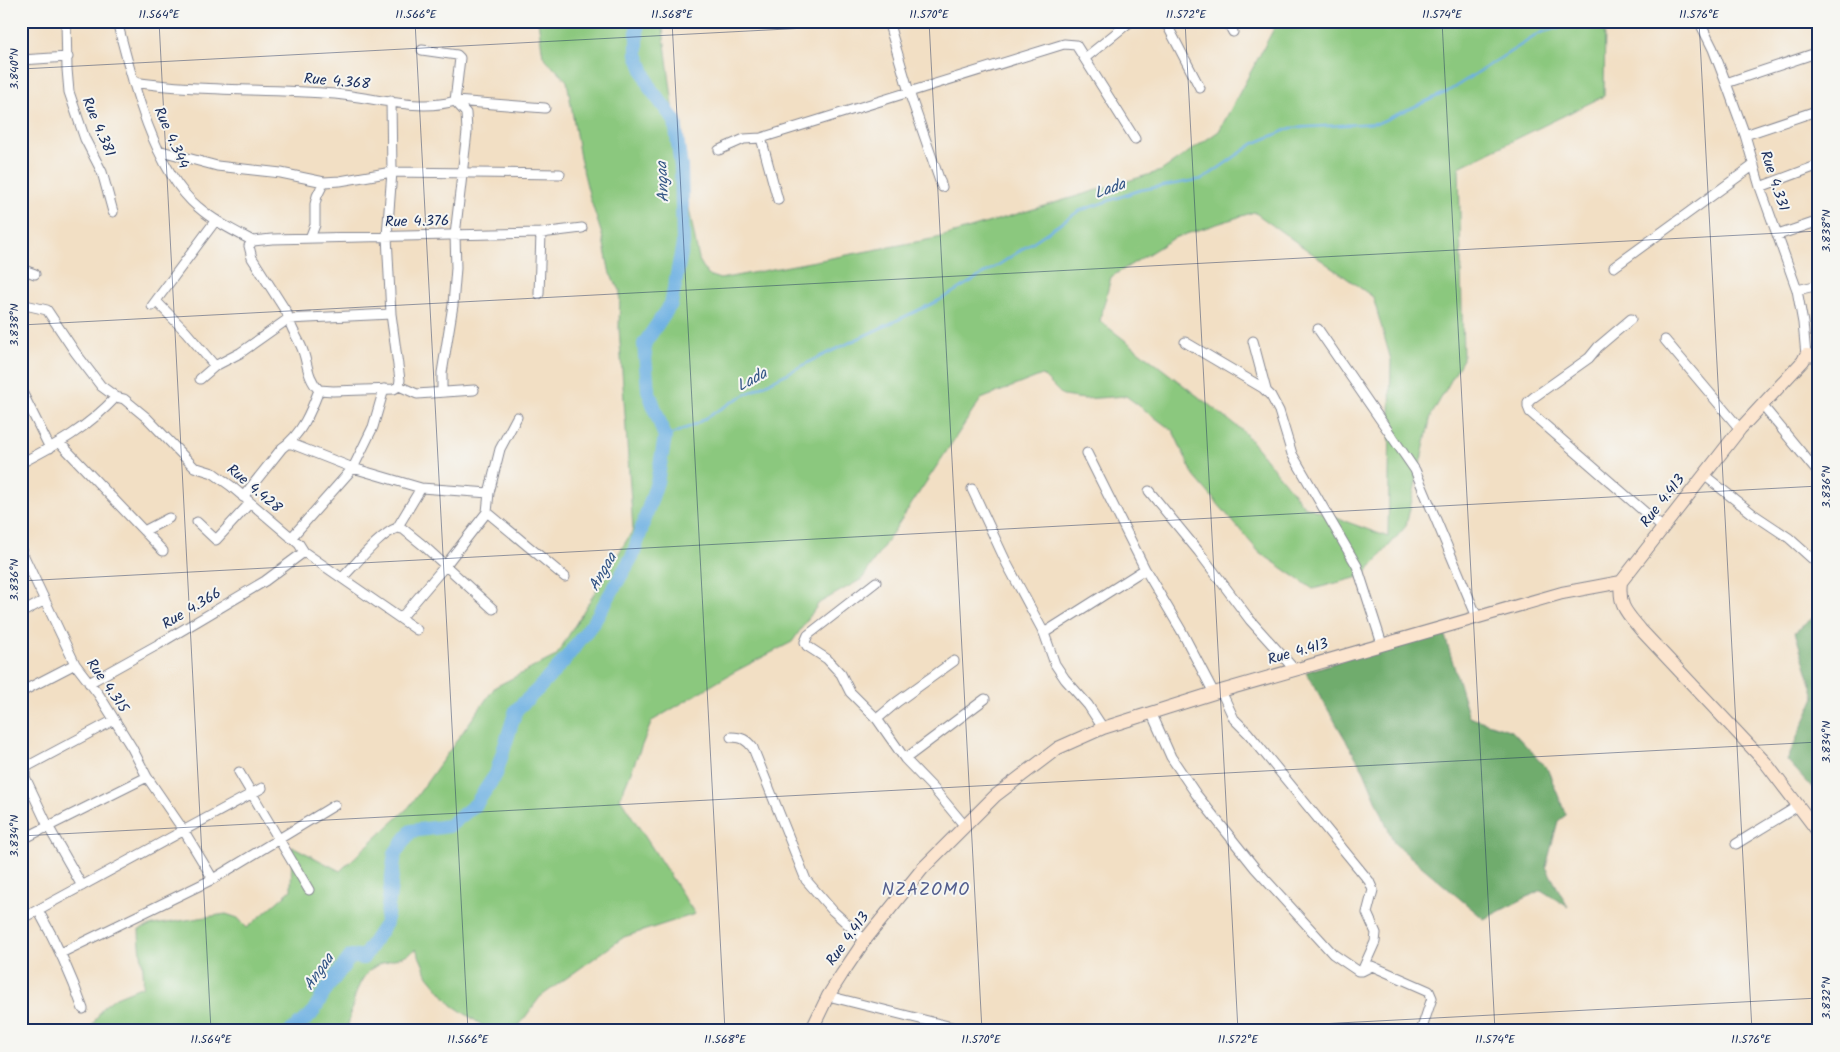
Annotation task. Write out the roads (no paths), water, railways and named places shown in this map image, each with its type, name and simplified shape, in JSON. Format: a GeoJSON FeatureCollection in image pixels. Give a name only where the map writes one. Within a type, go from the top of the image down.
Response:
{"type":"FeatureCollection","features":[{"type":"Feature","properties":{"kind":"street","name":"Rue 4.381"},"geometry":{"type":"LineString","coordinates":[[66,21],[67,69],[75,113],[85,139],[102,172],[113,212]]}},
{"type":"Feature","properties":{"kind":"street","name":"Rue 4.344"},"geometry":{"type":"LineString","coordinates":[[117,21],[133,82],[158,150],[176,184],[197,206],[216,220],[253,241]]}},
{"type":"Feature","properties":{"kind":"street"},"geometry":{"type":"LineString","coordinates":[[888,21],[909,92],[942,187]]}},
{"type":"Feature","properties":{"kind":"street"},"geometry":{"type":"LineString","coordinates":[[1085,58],[1131,21]]}},
{"type":"Feature","properties":{"kind":"street"},"geometry":{"type":"LineString","coordinates":[[1165,21],[1200,88]]}},
{"type":"Feature","properties":{"kind":"street"},"geometry":{"type":"LineString","coordinates":[[1227,21],[1233,32]]}},
{"type":"Feature","properties":{"kind":"street","name":"Rue 4.331"},"geometry":{"type":"LineString","coordinates":[[1699,21],[1726,82],[1745,135],[1760,187],[1797,290],[1806,355]]}},
{"type":"Feature","properties":{"kind":"street"},"geometry":{"type":"LineString","coordinates":[[719,150],[744,138],[761,138],[1064,44],[1076,45],[1135,139]]}},
{"type":"Feature","properties":{"kind":"street"},"geometry":{"type":"LineString","coordinates":[[422,50],[457,55],[460,58],[455,101],[466,113],[467,142],[455,235],[456,268],[453,304],[442,373],[442,392]]}},
{"type":"Feature","properties":{"kind":"street"},"geometry":{"type":"LineString","coordinates":[[1726,82],[1819,52]]}},
{"type":"Feature","properties":{"kind":"street"},"geometry":{"type":"LineString","coordinates":[[21,60],[68,57]]}},
{"type":"Feature","properties":{"kind":"street","name":"Rue 4.368"},"geometry":{"type":"LineString","coordinates":[[133,82],[171,88],[335,94],[422,105],[444,104],[455,101],[545,108]]}},
{"type":"Feature","properties":{"kind":"street"},"geometry":{"type":"LineString","coordinates":[[392,101],[392,172],[387,236],[391,314],[400,380],[399,386]]}},
{"type":"Feature","properties":{"kind":"street"},"geometry":{"type":"LineString","coordinates":[[1745,135],[1819,110]]}},
{"type":"Feature","properties":{"kind":"street"},"geometry":{"type":"LineString","coordinates":[[761,138],[778,200]]}},
{"type":"Feature","properties":{"kind":"street"},"geometry":{"type":"LineString","coordinates":[[158,150],[218,166],[281,173],[324,182],[392,172],[560,174]]}},
{"type":"Feature","properties":{"kind":"street"},"geometry":{"type":"LineString","coordinates":[[1614,267],[1754,165]]}},
{"type":"Feature","properties":{"kind":"street"},"geometry":{"type":"LineString","coordinates":[[1760,187],[1819,166]]}},
{"type":"Feature","properties":{"kind":"street"},"geometry":{"type":"LineString","coordinates":[[310,238],[315,225],[317,196],[324,182]]}},
{"type":"Feature","properties":{"kind":"street"},"geometry":{"type":"LineString","coordinates":[[215,366],[154,304],[216,220]]}},
{"type":"Feature","properties":{"kind":"street"},"geometry":{"type":"LineString","coordinates":[[1778,235],[1819,222]]}},
{"type":"Feature","properties":{"kind":"street","name":"Rue 4.376"},"geometry":{"type":"LineString","coordinates":[[253,241],[541,233],[582,228]]}},
{"type":"Feature","properties":{"kind":"street"},"geometry":{"type":"LineString","coordinates":[[539,294],[541,233]]}},
{"type":"Feature","properties":{"kind":"street"},"geometry":{"type":"LineString","coordinates":[[253,241],[249,246],[252,258],[287,313],[288,320],[302,348],[309,377],[319,390],[394,389],[399,386]]}},
{"type":"Feature","properties":{"kind":"street"},"geometry":{"type":"LineString","coordinates":[[21,269],[35,274]]}},
{"type":"Feature","properties":{"kind":"street"},"geometry":{"type":"LineString","coordinates":[[1797,290],[1819,285]]}},
{"type":"Feature","properties":{"kind":"street","name":"Rue 4.428"},"geometry":{"type":"LineString","coordinates":[[21,304],[47,310],[75,352],[101,386],[116,397],[124,399],[147,418],[194,467],[213,473],[299,544],[304,552],[417,630]]}},
{"type":"Feature","properties":{"kind":"street"},"geometry":{"type":"LineString","coordinates":[[200,379],[215,366],[240,353],[288,320],[391,314]]}},
{"type":"Feature","properties":{"kind":"street"},"geometry":{"type":"LineString","coordinates":[[1631,319],[1588,358],[1534,396],[1528,402],[1528,407],[1530,412],[1663,528]]}},
{"type":"Feature","properties":{"kind":"street"},"geometry":{"type":"LineString","coordinates":[[1318,329],[1415,470],[1477,617]]}},
{"type":"Feature","properties":{"kind":"street"},"geometry":{"type":"LineString","coordinates":[[1665,340],[1740,429]]}},
{"type":"Feature","properties":{"kind":"street"},"geometry":{"type":"LineString","coordinates":[[1253,341],[1266,390],[1279,411],[1292,454],[1357,566],[1382,644]]}},
{"type":"Feature","properties":{"kind":"street"},"geometry":{"type":"LineString","coordinates":[[1185,342],[1266,390]]}},
{"type":"Feature","properties":{"kind":"street"},"geometry":{"type":"LineString","coordinates":[[1806,355],[1819,356]]}},
{"type":"Feature","properties":{"kind":"street","name":"Rue 4.413"},"geometry":{"type":"LineString","coordinates":[[812,1031],[828,996],[866,940],[923,868],[995,796],[1046,756],[1074,740],[1151,712],[1562,593],[1621,582],[1740,429],[1803,361],[1806,355]]}},
{"type":"Feature","properties":{"kind":"street"},"geometry":{"type":"LineString","coordinates":[[399,386],[417,394],[474,390]]}},
{"type":"Feature","properties":{"kind":"street"},"geometry":{"type":"LineString","coordinates":[[291,538],[352,468],[373,427],[384,389]]}},
{"type":"Feature","properties":{"kind":"street"},"geometry":{"type":"LineString","coordinates":[[21,390],[50,448]]}},
{"type":"Feature","properties":{"kind":"street"},"geometry":{"type":"LineString","coordinates":[[197,522],[216,540],[282,448],[288,444],[304,425],[319,390]]}},
{"type":"Feature","properties":{"kind":"street"},"geometry":{"type":"LineString","coordinates":[[21,464],[60,443],[95,418],[116,397]]}},
{"type":"Feature","properties":{"kind":"street"},"geometry":{"type":"LineString","coordinates":[[1762,405],[1819,474]]}},
{"type":"Feature","properties":{"kind":"street"},"geometry":{"type":"LineString","coordinates":[[401,618],[488,512],[489,493],[500,449],[517,417]]}},
{"type":"Feature","properties":{"kind":"street"},"geometry":{"type":"LineString","coordinates":[[60,443],[163,551]]}},
{"type":"Feature","properties":{"kind":"street"},"geometry":{"type":"LineString","coordinates":[[288,444],[352,468],[421,488],[489,493]]}},
{"type":"Feature","properties":{"kind":"street"},"geometry":{"type":"LineString","coordinates":[[1087,453],[1146,569],[1234,719],[1248,733],[1371,885],[1373,890],[1368,902],[1367,913],[1376,933],[1375,942],[1362,971]]}},
{"type":"Feature","properties":{"kind":"street"},"geometry":{"type":"LineString","coordinates":[[1704,475],[1754,514],[1789,538],[1819,565]]}},
{"type":"Feature","properties":{"kind":"street"},"geometry":{"type":"LineString","coordinates":[[397,528],[421,488]]}},
{"type":"Feature","properties":{"kind":"street"},"geometry":{"type":"LineString","coordinates":[[972,489],[1007,564],[1044,633],[1055,664],[1065,679],[1088,705],[1103,728]]}},
{"type":"Feature","properties":{"kind":"street"},"geometry":{"type":"LineString","coordinates":[[1149,491],[1199,552],[1250,620],[1295,670]]}},
{"type":"Feature","properties":{"kind":"street"},"geometry":{"type":"LineString","coordinates":[[488,512],[565,577]]}},
{"type":"Feature","properties":{"kind":"street"},"geometry":{"type":"LineString","coordinates":[[144,531],[169,518]]}},
{"type":"Feature","properties":{"kind":"street"},"geometry":{"type":"LineString","coordinates":[[342,578],[382,538],[392,530],[397,528],[403,529],[494,610]]}},
{"type":"Feature","properties":{"kind":"street","name":"Rue 4.315"},"geometry":{"type":"LineString","coordinates":[[21,550],[75,664],[132,748],[147,777],[184,831],[213,879]]}},
{"type":"Feature","properties":{"kind":"street","name":"Rue 4.366"},"geometry":{"type":"LineString","coordinates":[[89,683],[160,644],[265,581],[304,552]]}},
{"type":"Feature","properties":{"kind":"street"},"geometry":{"type":"LineString","coordinates":[[1044,633],[1146,569]]}},
{"type":"Feature","properties":{"kind":"street"},"geometry":{"type":"LineString","coordinates":[[876,582],[808,635],[805,642],[807,646],[827,659],[841,674],[856,699],[878,719],[905,759],[934,788],[964,825]]}},
{"type":"Feature","properties":{"kind":"street"},"geometry":{"type":"LineString","coordinates":[[1621,582],[1619,597],[1623,607],[1641,630],[1765,762],[1819,834]]}},
{"type":"Feature","properties":{"kind":"street"},"geometry":{"type":"LineString","coordinates":[[21,613],[45,600]]}},
{"type":"Feature","properties":{"kind":"street"},"geometry":{"type":"LineString","coordinates":[[878,719],[897,702],[954,661]]}},
{"type":"Feature","properties":{"kind":"street"},"geometry":{"type":"LineString","coordinates":[[21,692],[75,664]]}},
{"type":"Feature","properties":{"kind":"street"},"geometry":{"type":"LineString","coordinates":[[905,759],[985,699]]}},
{"type":"Feature","properties":{"kind":"street"},"geometry":{"type":"LineString","coordinates":[[1151,712],[1171,757],[1196,794],[1255,868],[1333,954],[1358,970],[1362,971],[1372,966],[1430,991],[1432,998],[1421,1031]]}},
{"type":"Feature","properties":{"kind":"street"},"geometry":{"type":"LineString","coordinates":[[82,886],[48,826],[25,771],[28,766],[61,747],[114,720]]}},
{"type":"Feature","properties":{"kind":"street"},"geometry":{"type":"LineString","coordinates":[[731,737],[741,737],[753,748],[806,880],[833,911],[866,940]]}},
{"type":"Feature","properties":{"kind":"street"},"geometry":{"type":"LineString","coordinates":[[239,772],[310,890]]}},
{"type":"Feature","properties":{"kind":"street"},"geometry":{"type":"LineString","coordinates":[[21,840],[147,777]]}},
{"type":"Feature","properties":{"kind":"street"},"geometry":{"type":"LineString","coordinates":[[21,919],[262,788]]}},
{"type":"Feature","properties":{"kind":"street"},"geometry":{"type":"LineString","coordinates":[[61,953],[213,879],[335,805]]}},
{"type":"Feature","properties":{"kind":"street"},"geometry":{"type":"LineString","coordinates":[[1736,844],[1798,806]]}},
{"type":"Feature","properties":{"kind":"street"},"geometry":{"type":"LineString","coordinates":[[38,910],[73,978],[83,1009]]}},
{"type":"Feature","properties":{"kind":"street"},"geometry":{"type":"LineString","coordinates":[[828,996],[968,1031]]}},
{"type":"Feature","properties":{"kind":"waterway","name":"Angaa"},"geometry":{"type":"LineString","coordinates":[[291,1031],[311,1015],[327,988],[351,956],[363,958],[386,923],[395,853],[411,831],[449,826],[476,804],[496,774],[516,710],[563,662],[595,620],[633,555],[657,482],[665,437],[648,390],[644,344],[671,304],[683,244],[681,167],[675,121],[650,88],[637,54],[637,21]]}},
{"type":"Feature","properties":{"kind":"waterway","name":"Lada"},"geometry":{"type":"LineString","coordinates":[[665,437],[696,424],[737,399],[817,358],[940,300],[1000,264],[1079,211],[1140,190],[1203,179],[1253,144],[1291,128],[1378,123],[1447,92],[1540,33],[1580,21]]}},
{"type":"Feature","properties":{"kind":"district","name":"NZAZOMO"},"geometry":{"type":"Point","coordinates":[926,890]}}]}
